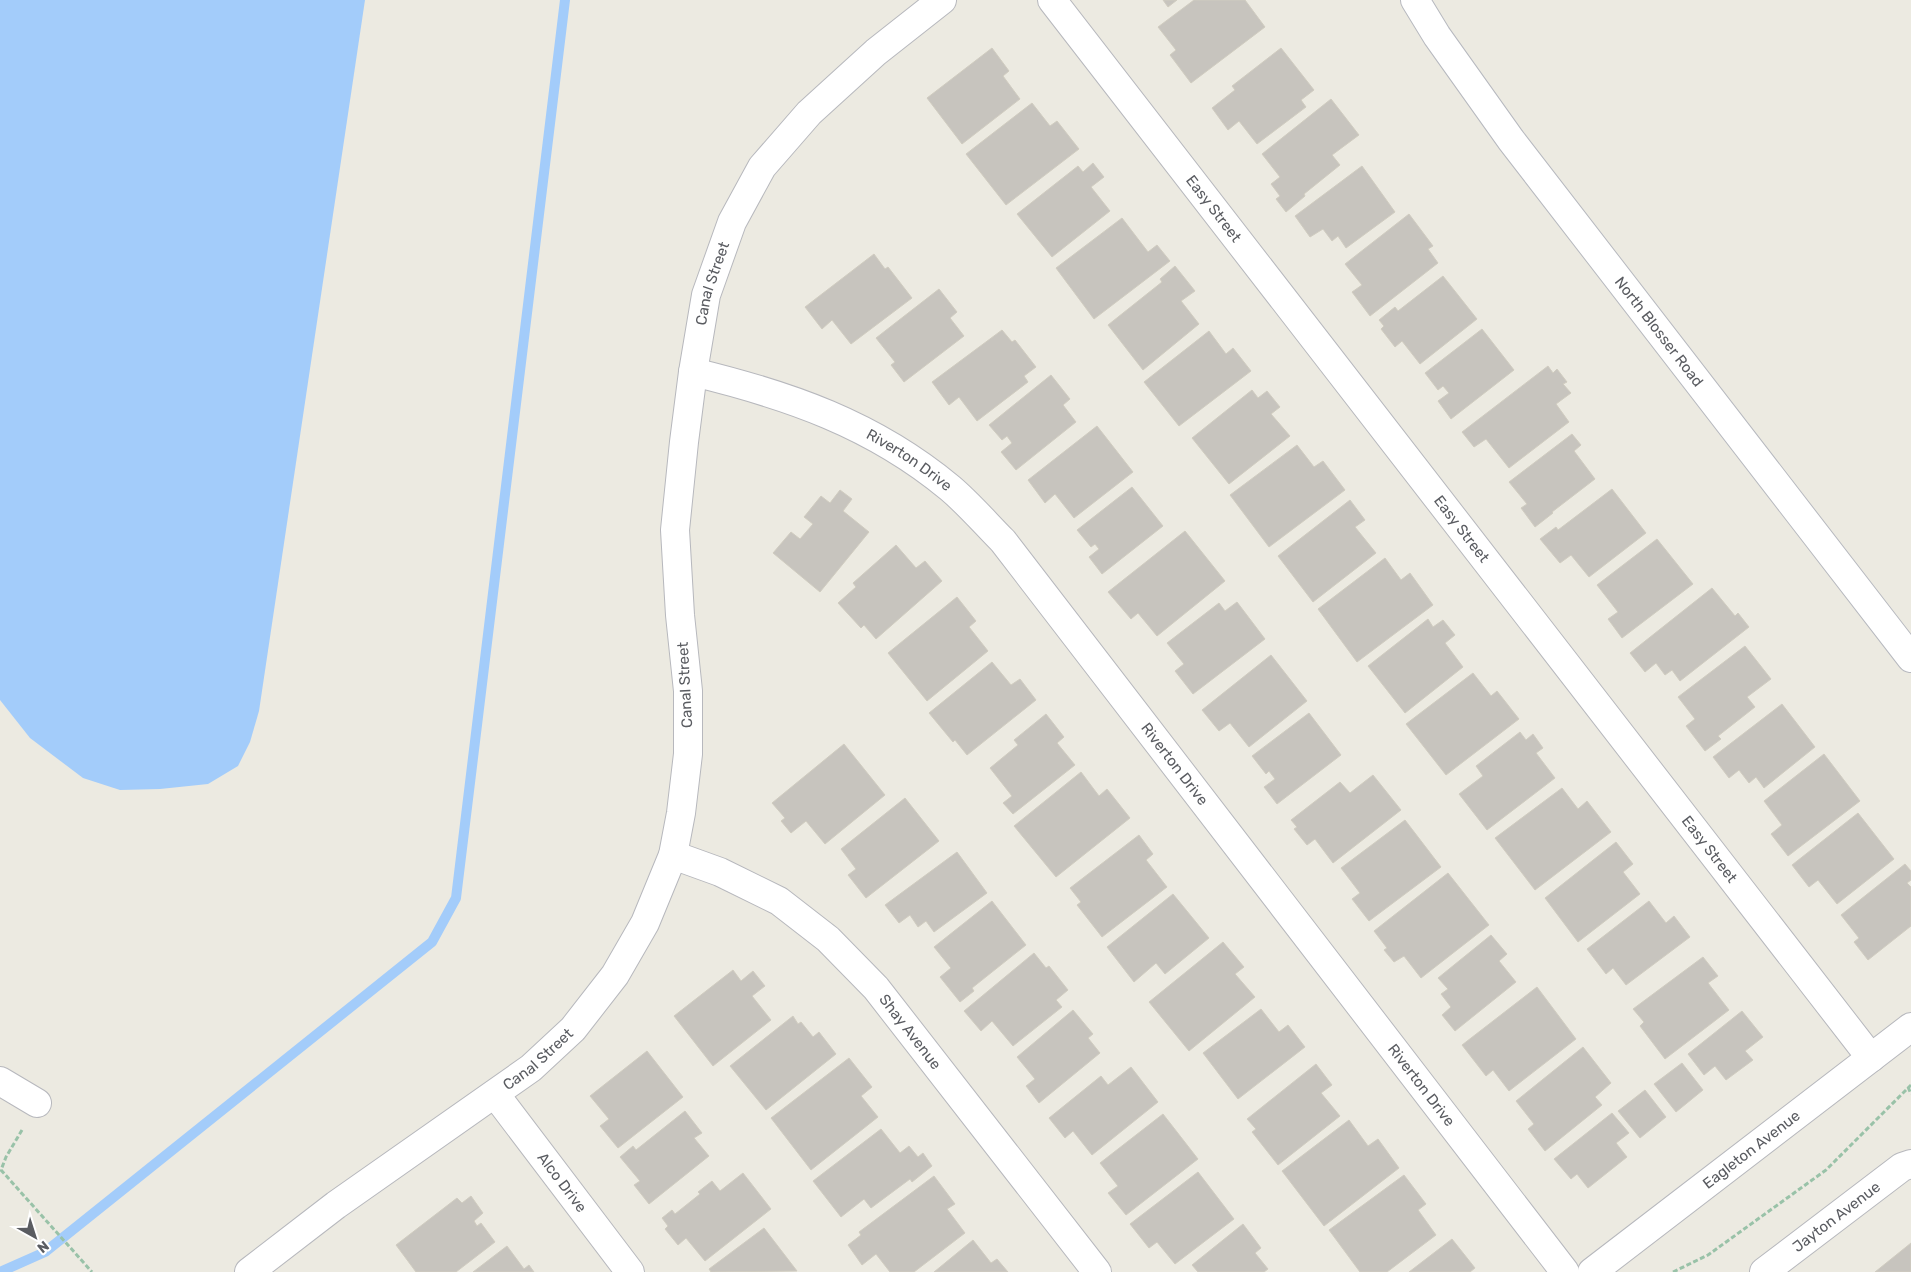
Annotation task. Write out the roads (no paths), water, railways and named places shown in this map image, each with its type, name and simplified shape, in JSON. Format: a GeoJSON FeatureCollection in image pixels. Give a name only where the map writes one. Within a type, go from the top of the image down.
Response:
{"type":"FeatureCollection","features":[{"type":"Feature","properties":{"kind":"street","name":"Canal Street"},"geometry":{"type":"LineString","coordinates":[[249,1272],[336,1205],[531,1068],[573,1029],[615,975],[645,923],[672,855],[681,813],[688,754],[688,691],[680,615],[676,530],[684,442],[706,295],[732,222],[762,167],[809,113],[876,52],[942,0]]}},
{"type":"Feature","properties":{"kind":"street","name":"Easy Street"},"geometry":{"type":"LineString","coordinates":[[1052,0],[1871,1058]]}},
{"type":"Feature","properties":{"kind":"street","name":"North Blosser Road"},"geometry":{"type":"LineString","coordinates":[[1415,0],[1437,36],[1511,140],[1911,658]]}},
{"type":"Feature","properties":{"kind":"street","name":"Riverton Drive"},"geometry":{"type":"LineString","coordinates":[[693,372],[744,384],[806,404],[853,424],[902,453],[950,488],[1003,541],[1565,1272]]}},
{"type":"Feature","properties":{"kind":"street","name":"Shay Avenue"},"geometry":{"type":"LineString","coordinates":[[672,855],[720,872],[780,901],[828,939],[876,988],[1097,1272]]}},
{"type":"Feature","properties":{"kind":"street","name":"Eagleton Avenue"},"geometry":{"type":"LineString","coordinates":[[1592,1272],[1911,1027]]}},
{"type":"Feature","properties":{"kind":"street"},"geometry":{"type":"LineString","coordinates":[[0,1081],[37,1103]]}},
{"type":"Feature","properties":{"kind":"street","name":"Alco Drive"},"geometry":{"type":"LineString","coordinates":[[495,1094],[630,1272]]}},
{"type":"Feature","properties":{"kind":"street","name":"Jayton Avenue"},"geometry":{"type":"LineString","coordinates":[[1764,1272],[1902,1167],[1911,1164]]}},
{"type":"Feature","properties":{"kind":"water"},"geometry":{"type":"Polygon","coordinates":[[[0,0],[365,0],[259,711],[250,742],[238,766],[208,784],[160,789],[120,790],[83,778],[30,738],[0,700],[0,0]]]}},
{"type":"Feature","properties":{"kind":"waterway"},"geometry":{"type":"LineString","coordinates":[[0,1272],[45,1252],[432,942],[456,898],[565,0]]}}]}
